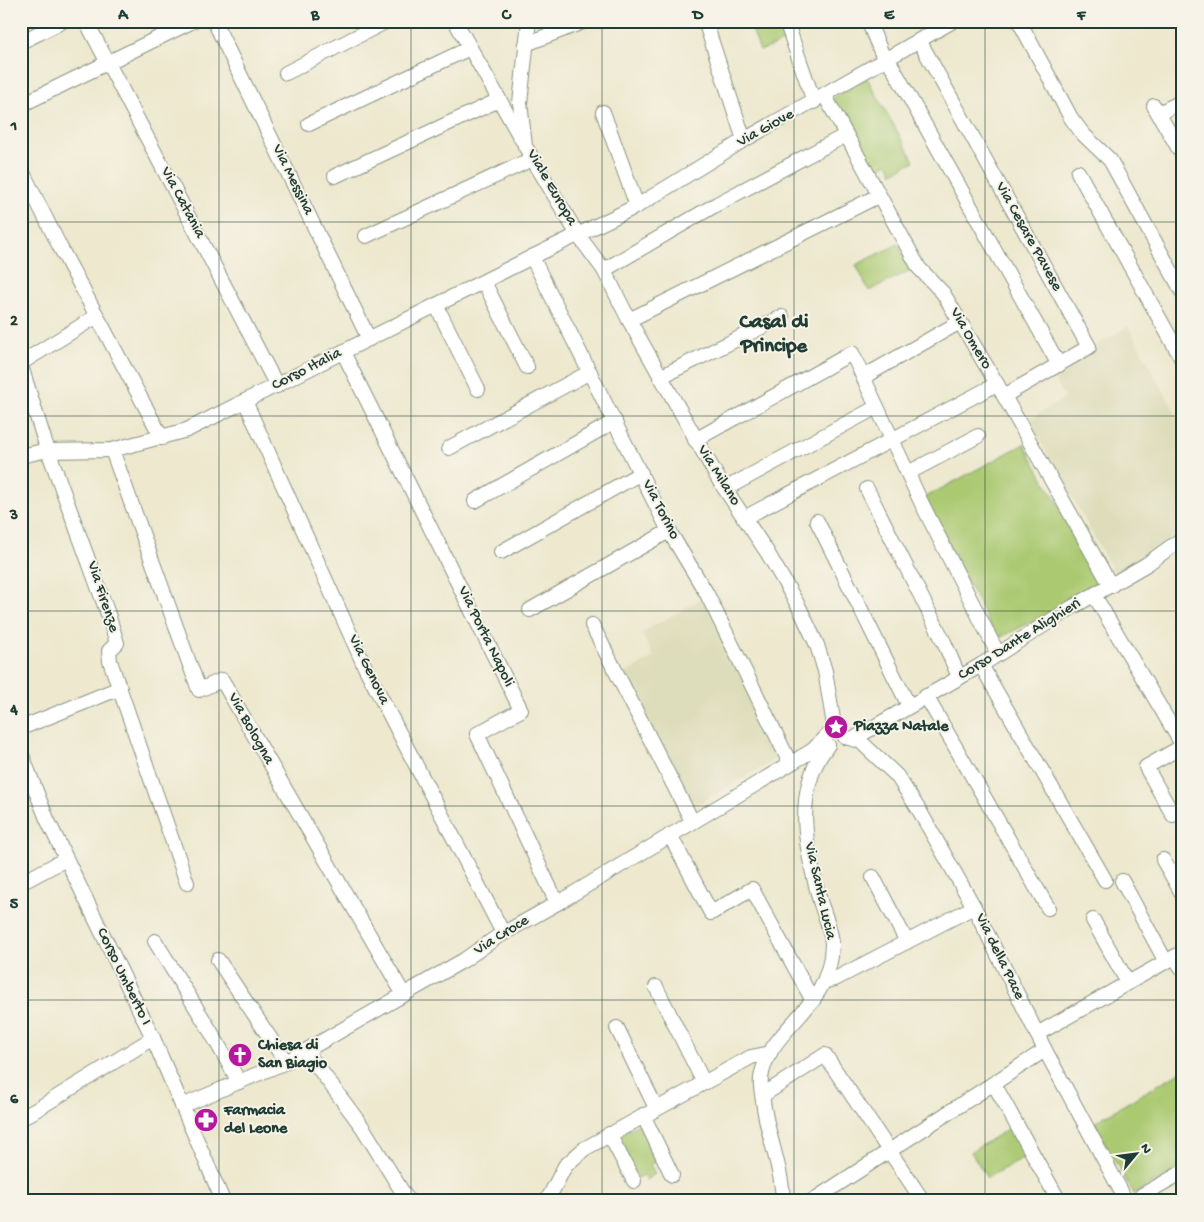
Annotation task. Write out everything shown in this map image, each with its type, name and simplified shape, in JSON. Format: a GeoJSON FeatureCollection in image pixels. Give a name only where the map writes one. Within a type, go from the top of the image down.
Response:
{"type":"FeatureCollection","features":[{"type":"Feature","properties":{"kind":"street"},"geometry":{"type":"LineString","coordinates":[[21,42],[63,21]]}},
{"type":"Feature","properties":{"kind":"street","name":"Via Catania"},"geometry":{"type":"LineString","coordinates":[[86,21],[277,386]]}},
{"type":"Feature","properties":{"kind":"street"},"geometry":{"type":"LineString","coordinates":[[21,105],[193,21]]}},
{"type":"Feature","properties":{"kind":"street","name":"Via Messina"},"geometry":{"type":"LineString","coordinates":[[214,21],[369,339]]}},
{"type":"Feature","properties":{"kind":"street"},"geometry":{"type":"LineString","coordinates":[[286,72],[388,21]]}},
{"type":"Feature","properties":{"kind":"street"},"geometry":{"type":"LineString","coordinates":[[455,21],[525,146]]}},
{"type":"Feature","properties":{"kind":"street","name":"Viale Europa"},"geometry":{"type":"LineString","coordinates":[[530,21],[520,103],[525,146],[578,236]]}},
{"type":"Feature","properties":{"kind":"street"},"geometry":{"type":"LineString","coordinates":[[526,44],[585,21]]}},
{"type":"Feature","properties":{"kind":"street"},"geometry":{"type":"LineString","coordinates":[[705,21],[744,140]]}},
{"type":"Feature","properties":{"kind":"street","name":"Via Omero"},"geometry":{"type":"LineString","coordinates":[[786,21],[820,99],[846,135],[919,268],[943,293],[1001,390],[1111,586]]}},
{"type":"Feature","properties":{"kind":"street"},"geometry":{"type":"LineString","coordinates":[[868,21],[887,60],[1060,365]]}},
{"type":"Feature","properties":{"kind":"street"},"geometry":{"type":"LineString","coordinates":[[1018,21],[1072,118],[1083,134],[1110,160],[1183,293]]}},
{"type":"Feature","properties":{"kind":"street","name":"Via Giove"},"geometry":{"type":"LineString","coordinates":[[578,236],[637,206],[744,140],[920,42],[949,22]]}},
{"type":"Feature","properties":{"kind":"street","name":"Via Cesare Pavese"},"geometry":{"type":"LineString","coordinates":[[744,518],[893,440],[1060,365],[1090,347],[920,42]]}},
{"type":"Feature","properties":{"kind":"street"},"geometry":{"type":"LineString","coordinates":[[309,124],[470,48]]}},
{"type":"Feature","properties":{"kind":"street"},"geometry":{"type":"LineString","coordinates":[[335,176],[499,100]]}},
{"type":"Feature","properties":{"kind":"street"},"geometry":{"type":"LineString","coordinates":[[1183,101],[1157,110],[1183,156]]}},
{"type":"Feature","properties":{"kind":"street"},"geometry":{"type":"LineString","coordinates":[[603,112],[637,206]]}},
{"type":"Feature","properties":{"kind":"street"},"geometry":{"type":"LineString","coordinates":[[604,270],[717,204],[846,135]]}},
{"type":"Feature","properties":{"kind":"street"},"geometry":{"type":"LineString","coordinates":[[366,236],[532,159]]}},
{"type":"Feature","properties":{"kind":"street"},"geometry":{"type":"LineString","coordinates":[[21,169],[162,438]]}},
{"type":"Feature","properties":{"kind":"street"},"geometry":{"type":"LineString","coordinates":[[1078,172],[1183,361]]}},
{"type":"Feature","properties":{"kind":"street"},"geometry":{"type":"LineString","coordinates":[[629,320],[878,196]]}},
{"type":"Feature","properties":{"kind":"street","name":"Corso Italia"},"geometry":{"type":"LineString","coordinates":[[21,456],[50,452],[112,450],[187,430],[484,282],[532,256],[578,236]]}},
{"type":"Feature","properties":{"kind":"street","name":"Via Milano"},"geometry":{"type":"LineString","coordinates":[[578,236],[604,270],[629,320],[695,440],[799,606],[817,645],[825,671],[830,735]]}},
{"type":"Feature","properties":{"kind":"street","name":"Via Torino"},"geometry":{"type":"LineString","coordinates":[[532,256],[669,531],[707,594],[790,762]]}},
{"type":"Feature","properties":{"kind":"street"},"geometry":{"type":"LineString","coordinates":[[484,282],[526,367]]}},
{"type":"Feature","properties":{"kind":"street"},"geometry":{"type":"LineString","coordinates":[[436,305],[478,389]]}},
{"type":"Feature","properties":{"kind":"street"},"geometry":{"type":"LineString","coordinates":[[21,364],[97,316]]}},
{"type":"Feature","properties":{"kind":"street"},"geometry":{"type":"LineString","coordinates":[[660,376],[782,317]]}},
{"type":"Feature","properties":{"kind":"street"},"geometry":{"type":"LineString","coordinates":[[865,376],[960,322]]}},
{"type":"Feature","properties":{"kind":"street","name":"Via Porta Napoli"},"geometry":{"type":"LineString","coordinates":[[343,352],[521,710],[477,734],[557,903]]}},
{"type":"Feature","properties":{"kind":"street"},"geometry":{"type":"LineString","coordinates":[[695,440],[852,352],[865,376],[908,473],[998,654]]}},
{"type":"Feature","properties":{"kind":"street","name":"Via Firenze"},"geometry":{"type":"LineString","coordinates":[[21,364],[117,643],[108,651],[187,883]]}},
{"type":"Feature","properties":{"kind":"street"},"geometry":{"type":"LineString","coordinates":[[449,448],[590,372]]}},
{"type":"Feature","properties":{"kind":"street","name":"Via Genova"},"geometry":{"type":"LineString","coordinates":[[245,401],[365,667],[503,933]]}},
{"type":"Feature","properties":{"kind":"street"},"geometry":{"type":"LineString","coordinates":[[725,489],[878,407]]}},
{"type":"Feature","properties":{"kind":"street"},"geometry":{"type":"LineString","coordinates":[[475,501],[614,421]]}},
{"type":"Feature","properties":{"kind":"street"},"geometry":{"type":"LineString","coordinates":[[908,473],[978,436]]}},
{"type":"Feature","properties":{"kind":"street","name":"Via Bologna"},"geometry":{"type":"LineString","coordinates":[[112,450],[199,690],[222,680],[404,994]]}},
{"type":"Feature","properties":{"kind":"street"},"geometry":{"type":"LineString","coordinates":[[501,552],[641,473]]}},
{"type":"Feature","properties":{"kind":"street"},"geometry":{"type":"LineString","coordinates":[[867,489],[944,642],[959,677]]}},
{"type":"Feature","properties":{"kind":"street"},"geometry":{"type":"LineString","coordinates":[[817,521],[909,706]]}},
{"type":"Feature","properties":{"kind":"street"},"geometry":{"type":"LineString","coordinates":[[530,610],[669,531]]}},
{"type":"Feature","properties":{"kind":"street","name":"Corso Dante Alighieri"},"geometry":{"type":"LineString","coordinates":[[830,735],[838,744],[909,706],[981,665],[1094,594],[1147,564],[1183,538]]}},
{"type":"Feature","properties":{"kind":"street"},"geometry":{"type":"LineString","coordinates":[[1094,594],[1183,746],[1146,767],[1172,815]]}},
{"type":"Feature","properties":{"kind":"street"},"geometry":{"type":"LineString","coordinates":[[592,625],[692,821]]}},
{"type":"Feature","properties":{"kind":"street"},"geometry":{"type":"LineString","coordinates":[[981,665],[1105,880]]}},
{"type":"Feature","properties":{"kind":"street"},"geometry":{"type":"LineString","coordinates":[[21,728],[120,688]]}},
{"type":"Feature","properties":{"kind":"street"},"geometry":{"type":"LineString","coordinates":[[926,696],[1048,908]]}},
{"type":"Feature","properties":{"kind":"street","name":"Via Croce"},"geometry":{"type":"LineString","coordinates":[[182,1106],[286,1062],[306,1051],[464,960],[503,933],[557,903],[692,821],[743,793],[790,762],[813,750],[830,735]]}},
{"type":"Feature","properties":{"kind":"street","name":"Via Santa Lucia"},"geometry":{"type":"LineString","coordinates":[[783,1201],[783,1186],[766,1125],[761,1079],[770,1053],[813,1001],[826,981],[832,961],[832,941],[820,898],[804,824],[805,803],[816,760],[830,735]]}},
{"type":"Feature","properties":{"kind":"street","name":"Via della Pace"},"geometry":{"type":"LineString","coordinates":[[850,738],[860,741],[897,776],[919,810],[974,907],[1045,1050],[1121,1191],[1124,1201]]}},
{"type":"Feature","properties":{"kind":"street","name":"Corso Umberto I"},"geometry":{"type":"LineString","coordinates":[[21,753],[25,776],[152,1038],[223,1201]]}},
{"type":"Feature","properties":{"kind":"street"},"geometry":{"type":"LineString","coordinates":[[670,835],[711,913],[752,889],[813,1001]]}},
{"type":"Feature","properties":{"kind":"street"},"geometry":{"type":"LineString","coordinates":[[21,883],[66,859]]}},
{"type":"Feature","properties":{"kind":"street"},"geometry":{"type":"LineString","coordinates":[[1163,860],[1183,895]]}},
{"type":"Feature","properties":{"kind":"street"},"geometry":{"type":"LineString","coordinates":[[873,877],[907,942]]}},
{"type":"Feature","properties":{"kind":"street"},"geometry":{"type":"LineString","coordinates":[[1122,881],[1183,971]]}},
{"type":"Feature","properties":{"kind":"street"},"geometry":{"type":"LineString","coordinates":[[826,981],[835,980],[974,907]]}},
{"type":"Feature","properties":{"kind":"street"},"geometry":{"type":"LineString","coordinates":[[1093,920],[1128,983]]}},
{"type":"Feature","properties":{"kind":"street"},"geometry":{"type":"LineString","coordinates":[[155,941],[211,1032],[238,1082]]}},
{"type":"Feature","properties":{"kind":"street"},"geometry":{"type":"LineString","coordinates":[[1037,1034],[1174,957]]}},
{"type":"Feature","properties":{"kind":"street"},"geometry":{"type":"LineString","coordinates":[[218,960],[286,1062]]}},
{"type":"Feature","properties":{"kind":"street"},"geometry":{"type":"LineString","coordinates":[[656,987],[704,1083]]}},
{"type":"Feature","properties":{"kind":"street"},"geometry":{"type":"LineString","coordinates":[[617,1028],[656,1108]]}},
{"type":"Feature","properties":{"kind":"street"},"geometry":{"type":"LineString","coordinates":[[21,1118],[152,1038]]}},
{"type":"Feature","properties":{"kind":"street"},"geometry":{"type":"LineString","coordinates":[[815,1200],[1045,1050]]}},
{"type":"Feature","properties":{"kind":"street"},"geometry":{"type":"LineString","coordinates":[[306,1051],[363,1128],[408,1201]]}},
{"type":"Feature","properties":{"kind":"street"},"geometry":{"type":"LineString","coordinates":[[548,1201],[565,1166],[584,1149],[752,1057],[770,1053]]}},
{"type":"Feature","properties":{"kind":"street"},"geometry":{"type":"LineString","coordinates":[[762,1095],[825,1055],[923,1201]]}},
{"type":"Feature","properties":{"kind":"street"},"geometry":{"type":"LineString","coordinates":[[994,1084],[1059,1201]]}},
{"type":"Feature","properties":{"kind":"street"},"geometry":{"type":"LineString","coordinates":[[643,1115],[672,1175]]}},
{"type":"Feature","properties":{"kind":"street"},"geometry":{"type":"LineString","coordinates":[[609,1134],[634,1181]]}},
{"type":"Feature","properties":{"kind":"street"},"geometry":{"type":"LineString","coordinates":[[1137,1201],[1142,1195],[1183,1172]]}},
{"type":"Feature","properties":{"kind":"shaded area"},"geometry":{"type":"Polygon","coordinates":[[[1128,326],[1183,427],[1183,528],[1140,561],[1115,574],[1029,420],[1065,398],[1051,374],[1128,326]]]}},
{"type":"Feature","properties":{"kind":"shaded area"},"geometry":{"type":"Polygon","coordinates":[[[703,598],[782,756],[690,808],[624,675],[654,657],[641,633],[703,598]]]}},
{"type":"Feature","properties":{"kind":"green space"},"geometry":{"type":"Polygon","coordinates":[[[749,21],[782,21],[788,40],[760,51],[749,21]]]}},
{"type":"Feature","properties":{"kind":"green space"},"geometry":{"type":"Polygon","coordinates":[[[867,78],[914,161],[893,173],[888,163],[870,173],[832,99],[867,78]]]}},
{"type":"Feature","properties":{"kind":"green space"},"geometry":{"type":"Polygon","coordinates":[[[898,244],[911,270],[869,291],[856,265],[898,244]]]}},
{"type":"Feature","properties":{"kind":"green space"},"geometry":{"type":"Polygon","coordinates":[[[1024,444],[1098,575],[1098,589],[997,639],[924,498],[1024,444]]]}},
{"type":"Feature","properties":{"kind":"green space"},"geometry":{"type":"Polygon","coordinates":[[[1183,1070],[1183,1166],[1134,1194],[1093,1123],[1183,1070]]]}},
{"type":"Feature","properties":{"kind":"green space"},"geometry":{"type":"Polygon","coordinates":[[[642,1122],[660,1160],[650,1164],[655,1174],[646,1180],[643,1175],[637,1178],[616,1137],[642,1122]]]}},
{"type":"Feature","properties":{"kind":"green space"},"geometry":{"type":"Polygon","coordinates":[[[1014,1125],[1030,1154],[987,1178],[971,1152],[1014,1125]]]}},
{"type":"Feature","properties":{"kind":"place","name":"Piazza Natale"},"geometry":{"type":"Point","coordinates":[836,727]}},
{"type":"Feature","properties":{"kind":"place","name":"Chiesa di San Biagio"},"geometry":{"type":"Point","coordinates":[240,1055]}},
{"type":"Feature","properties":{"kind":"place","name":"Farmacia del Leone"},"geometry":{"type":"Point","coordinates":[206,1120]}},
{"type":"Feature","properties":{"kind":"district","name":"Casal di Principe"},"geometry":{"type":"Point","coordinates":[774,335]}}]}
